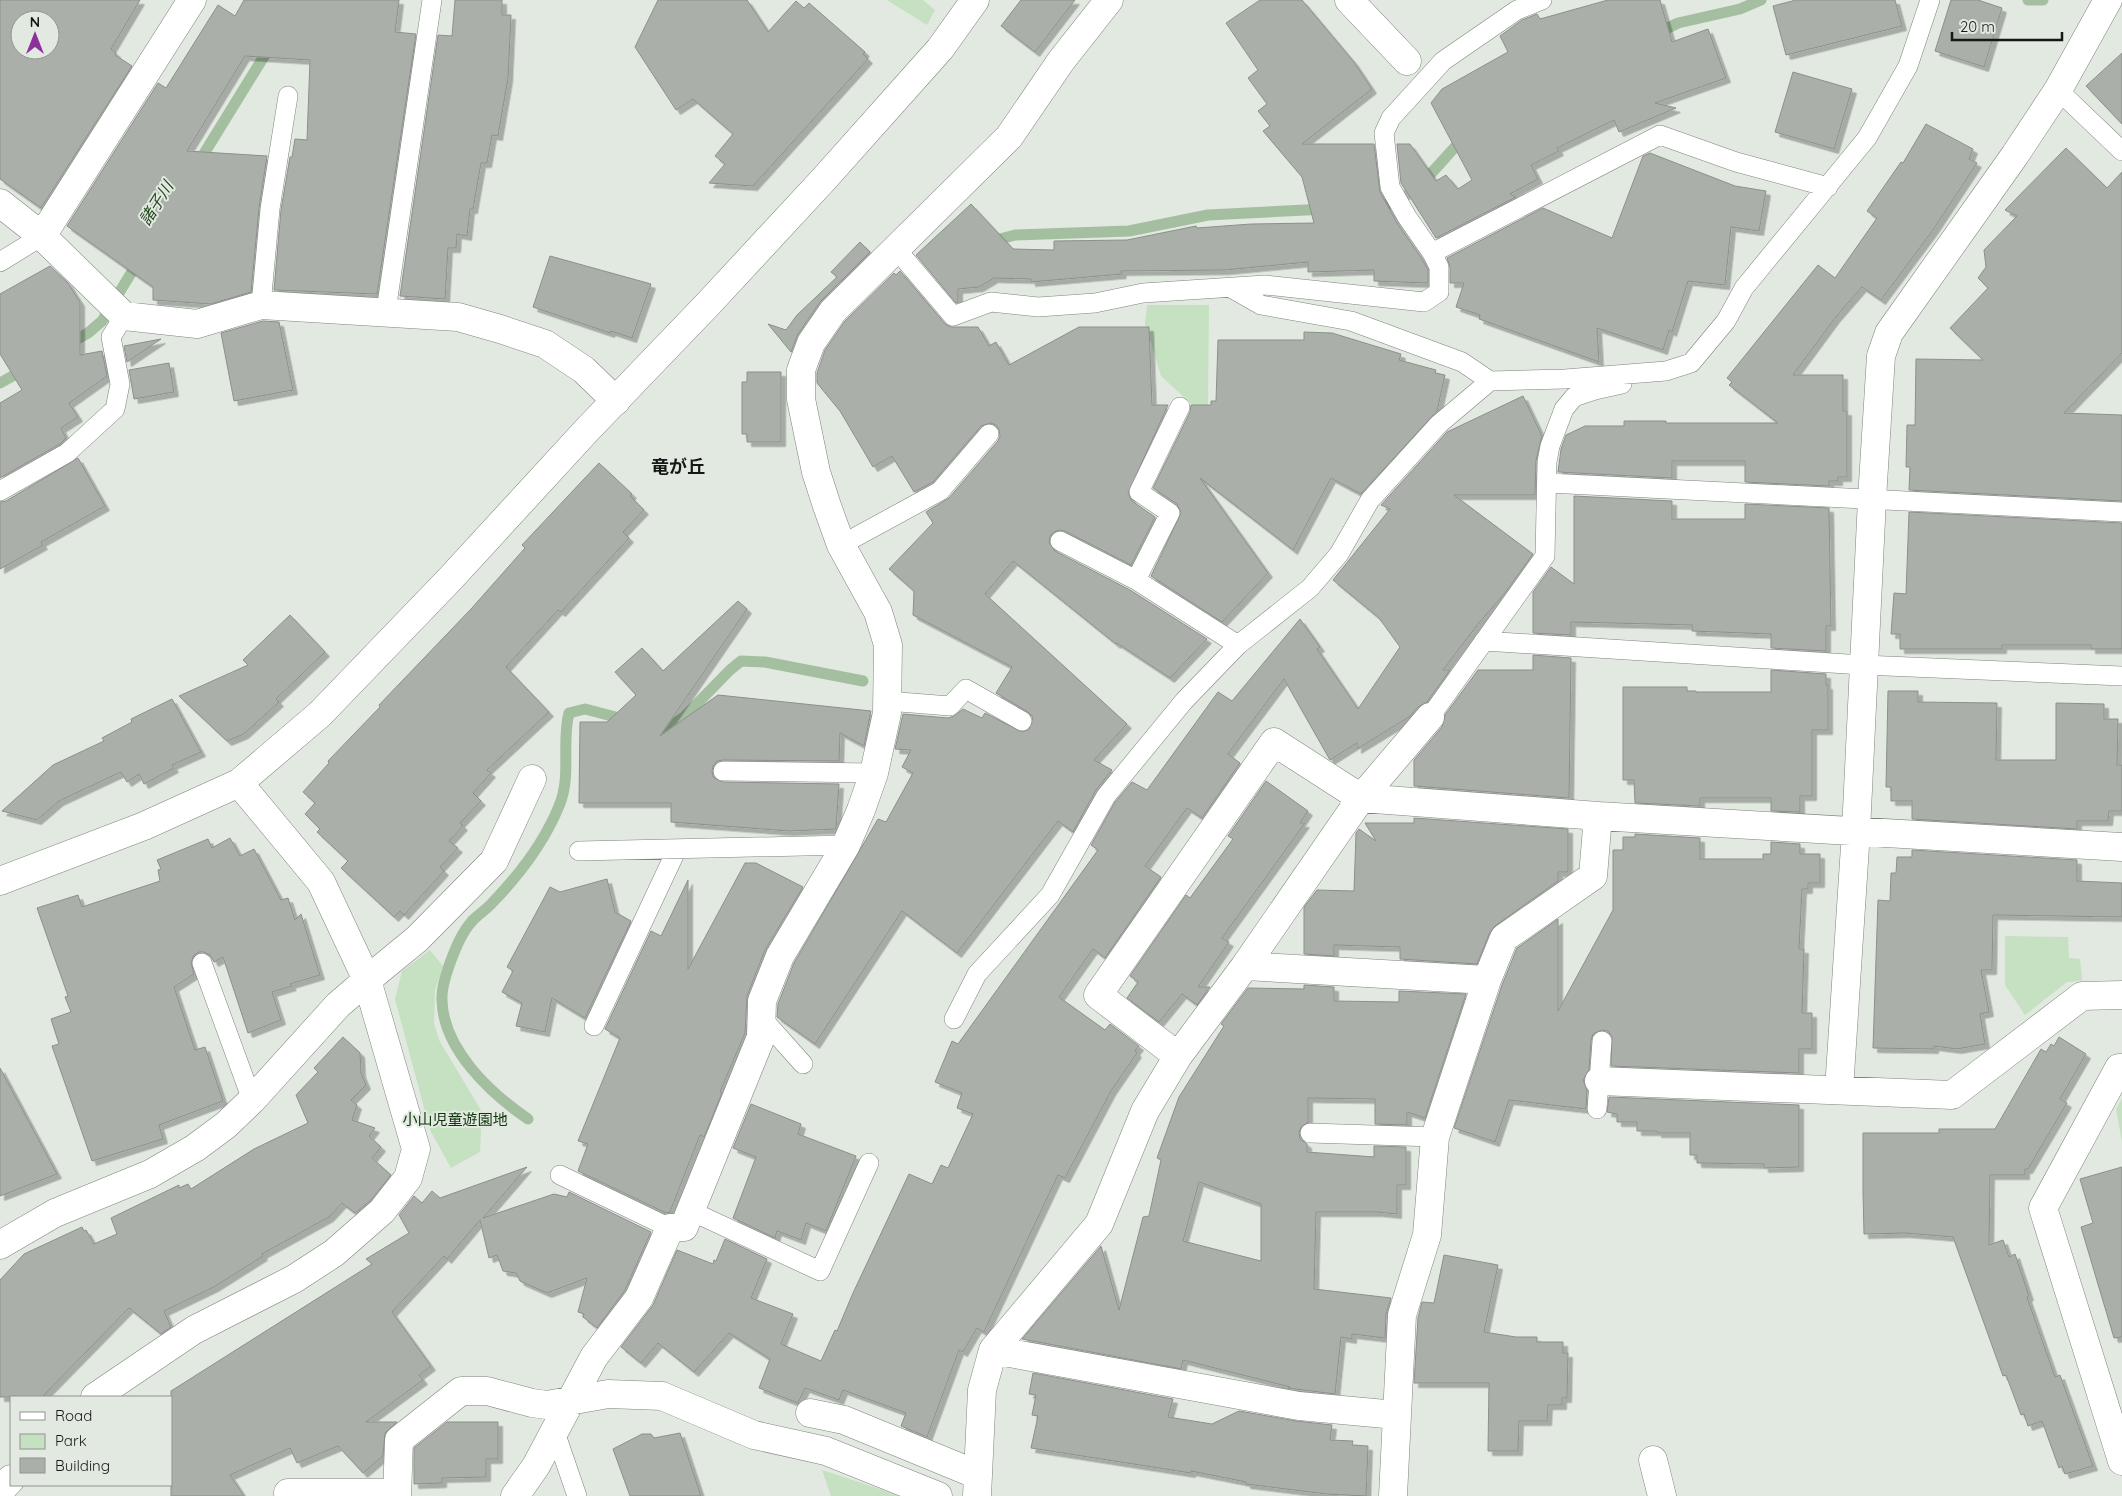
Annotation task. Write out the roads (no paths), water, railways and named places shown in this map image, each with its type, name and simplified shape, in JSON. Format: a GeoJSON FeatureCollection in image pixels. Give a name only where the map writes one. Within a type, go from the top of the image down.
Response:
{"type":"FeatureCollection","features":[{"type":"Feature","properties":{"kind":"street"},"geometry":{"type":"LineString","coordinates":[[42,236],[192,0]]}},
{"type":"Feature","properties":{"kind":"street"},"geometry":{"type":"LineString","coordinates":[[6,874],[144,826],[239,783],[320,714],[450,579],[586,431],[709,304],[896,100],[940,49],[976,0]]}},
{"type":"Feature","properties":{"kind":"street"},"geometry":{"type":"LineString","coordinates":[[515,1496],[536,1466],[594,1357],[639,1298],[681,1220],[761,1037],[762,1000],[780,956],[846,845],[874,773],[887,713],[888,645],[878,612],[841,545],[816,472],[801,399],[801,370],[811,343],[834,311],[906,259],[1009,136],[1061,61],[1109,0]]}},
{"type":"Feature","properties":{"kind":"street"},"geometry":{"type":"LineString","coordinates":[[1349,0],[1407,61]]}},
{"type":"Feature","properties":{"kind":"street"},"geometry":{"type":"LineString","coordinates":[[1839,1090],[1856,831],[1881,356],[1889,333],[2058,90],[2108,0]]}},
{"type":"Feature","properties":{"kind":"street"},"geometry":{"type":"LineString","coordinates":[[0,203],[42,236],[116,309],[197,324],[261,305],[386,311],[458,317],[500,328],[545,344],[584,370],[616,401]]}},
{"type":"Feature","properties":{"kind":"street"},"geometry":{"type":"LineString","coordinates":[[810,1413],[844,1420],[977,1486],[982,1390],[994,1350],[1099,1224],[1145,1111],[1178,1056],[1245,966],[1361,798],[1430,717]]}},
{"type":"Feature","properties":{"kind":"street"},"geometry":{"type":"LineString","coordinates":[[1178,1056],[1098,995],[1274,742],[1361,798],[1598,816],[2122,847]]}},
{"type":"Feature","properties":{"kind":"street"},"geometry":{"type":"LineString","coordinates":[[0,1245],[55,1213],[150,1174],[195,1148],[226,1125],[252,1100],[338,1005],[417,939],[494,860],[532,779]]}},
{"type":"Feature","properties":{"kind":"street"},"geometry":{"type":"LineString","coordinates":[[96,1396],[194,1330],[294,1279],[334,1253],[382,1212],[408,1178],[416,1149],[366,980],[321,882],[239,783]]}},
{"type":"Feature","properties":{"kind":"street"},"geometry":{"type":"LineString","coordinates":[[1393,1496],[1402,1315],[1427,1235],[1435,1137],[1487,980],[1504,938],[1593,876],[1598,816]]}},
{"type":"Feature","properties":{"kind":"street"},"geometry":{"type":"LineString","coordinates":[[1245,966],[1487,980]]}},
{"type":"Feature","properties":{"kind":"street"},"geometry":{"type":"LineString","coordinates":[[1599,1081],[1952,1095],[2082,996],[2122,995]]}},
{"type":"Feature","properties":{"kind":"street"},"geometry":{"type":"LineString","coordinates":[[2122,1068],[2119,1068],[2043,1208],[2122,1461]]}},
{"type":"Feature","properties":{"kind":"street"},"geometry":{"type":"LineString","coordinates":[[994,1350],[1299,1406],[1396,1415]]}},
{"type":"Feature","properties":{"kind":"street"},"geometry":{"type":"LineString","coordinates":[[288,1493],[397,1495],[399,1440],[461,1391],[487,1391],[547,1405],[608,1394],[662,1396],[754,1435],[826,1451],[938,1496]]}},
{"type":"Feature","properties":{"kind":"street"},"geometry":{"type":"LineString","coordinates":[[1653,1460],[1662,1496]]}},
{"type":"Feature","properties":{"kind":"street"},"geometry":{"type":"LineString","coordinates":[[0,1491],[10,1480]]}},
{"type":"Feature","properties":{"kind":"lane"},"geometry":{"type":"LineString","coordinates":[[386,311],[432,0]]}},
{"type":"Feature","properties":{"kind":"lane"},"geometry":{"type":"LineString","coordinates":[[906,259],[953,316],[992,302],[1038,307],[1095,304],[1144,293],[1265,285],[1424,302],[1439,292],[1439,267],[1390,187],[1384,134],[1392,118],[1443,61],[1517,10],[1542,0]]}},
{"type":"Feature","properties":{"kind":"lane"},"geometry":{"type":"LineString","coordinates":[[1232,288],[1261,305],[1351,321],[1462,362],[1490,380],[1565,379],[1666,371],[1691,363],[1726,321],[1744,288],[1868,138],[1908,66],[1930,0]]}},
{"type":"Feature","properties":{"kind":"lane"},"geometry":{"type":"LineString","coordinates":[[2058,90],[2122,152]]}},
{"type":"Feature","properties":{"kind":"lane"},"geometry":{"type":"LineString","coordinates":[[261,305],[270,209],[288,96]]}},
{"type":"Feature","properties":{"kind":"lane"},"geometry":{"type":"LineString","coordinates":[[1432,253],[1660,135],[1736,162],[1828,187]]}},
{"type":"Feature","properties":{"kind":"lane"},"geometry":{"type":"LineString","coordinates":[[0,262],[42,236]]}},
{"type":"Feature","properties":{"kind":"lane"},"geometry":{"type":"LineString","coordinates":[[0,491],[67,453],[116,409],[120,384],[111,337],[116,309]]}},
{"type":"Feature","properties":{"kind":"lane"},"geometry":{"type":"LineString","coordinates":[[1430,717],[1545,556],[1550,446],[1564,409],[1574,397],[1595,390],[1629,383],[1635,373]]}},
{"type":"Feature","properties":{"kind":"lane"},"geometry":{"type":"LineString","coordinates":[[954,1019],[977,974],[1050,895],[1106,796],[1184,701],[1238,645],[1310,588],[1339,554],[1370,500],[1439,424],[1490,380]]}},
{"type":"Feature","properties":{"kind":"lane"},"geometry":{"type":"LineString","coordinates":[[1136,580],[1170,513],[1139,492],[1180,407]]}},
{"type":"Feature","properties":{"kind":"lane"},"geometry":{"type":"LineString","coordinates":[[841,545],[940,491],[989,434]]}},
{"type":"Feature","properties":{"kind":"lane"},"geometry":{"type":"LineString","coordinates":[[1548,483],[2122,512]]}},
{"type":"Feature","properties":{"kind":"lane"},"geometry":{"type":"LineString","coordinates":[[1060,541],[1136,580],[1238,645]]}},
{"type":"Feature","properties":{"kind":"lane"},"geometry":{"type":"LineString","coordinates":[[1484,641],[1864,665],[2122,676]]}},
{"type":"Feature","properties":{"kind":"lane"},"geometry":{"type":"LineString","coordinates":[[887,701],[950,706],[966,689],[1022,721]]}},
{"type":"Feature","properties":{"kind":"lane"},"geometry":{"type":"LineString","coordinates":[[723,771],[874,773]]}},
{"type":"Feature","properties":{"kind":"lane"},"geometry":{"type":"LineString","coordinates":[[579,851],[846,845]]}},
{"type":"Feature","properties":{"kind":"lane"},"geometry":{"type":"LineString","coordinates":[[594,1026],[677,849]]}},
{"type":"Feature","properties":{"kind":"lane"},"geometry":{"type":"LineString","coordinates":[[202,963],[252,1100]]}},
{"type":"Feature","properties":{"kind":"lane"},"geometry":{"type":"LineString","coordinates":[[761,1017],[803,1064]]}},
{"type":"Feature","properties":{"kind":"lane"},"geometry":{"type":"LineString","coordinates":[[1597,1109],[1602,1041]]}},
{"type":"Feature","properties":{"kind":"lane"},"geometry":{"type":"LineString","coordinates":[[1310,1133],[1435,1137]]}},
{"type":"Feature","properties":{"kind":"lane"},"geometry":{"type":"LineString","coordinates":[[560,1175],[820,1271],[869,1163]]}},
{"type":"Feature","properties":{"kind":"lane"},"geometry":{"type":"LineString","coordinates":[[555,1432],[577,1496]]}},
{"type":"Feature","properties":{"kind":"waterway"},"geometry":{"type":"LineString","coordinates":[[1654,35],[1678,23],[1740,9],[1761,0]]}},
{"type":"Feature","properties":{"kind":"waterway"},"geometry":{"type":"LineString","coordinates":[[2028,0],[2043,0]]}},
{"type":"Feature","properties":{"kind":"waterway","name":"諸子川"},"geometry":{"type":"LineString","coordinates":[[197,165],[271,45]]}},
{"type":"Feature","properties":{"kind":"waterway"},"geometry":{"type":"LineString","coordinates":[[1372,207],[1387,205],[1412,191],[1434,171],[1464,138]]}},
{"type":"Feature","properties":{"kind":"waterway"},"geometry":{"type":"LineString","coordinates":[[989,242],[1015,235],[1129,231],[1208,215],[1326,209]]}},
{"type":"Feature","properties":{"kind":"waterway","name":"諸子川"},"geometry":{"type":"LineString","coordinates":[[67,345],[88,333],[102,321],[139,260]]}},
{"type":"Feature","properties":{"kind":"waterway","name":"諸子川"},"geometry":{"type":"LineString","coordinates":[[0,383],[27,368]]}},
{"type":"Feature","properties":{"kind":"waterway"},"geometry":{"type":"LineString","coordinates":[[650,727],[668,728],[684,717],[741,661],[765,662],[863,681]]}},
{"type":"Feature","properties":{"kind":"waterway"},"geometry":{"type":"LineString","coordinates":[[528,1119],[484,1083],[460,1052],[444,1018],[442,1000],[444,981],[448,967],[466,930],[473,920],[488,907],[522,869],[539,845],[553,820],[563,795],[565,783],[566,736],[569,713],[585,709],[627,720]]}},
{"type":"Feature","properties":{"kind":"district","name":"竜が丘"},"geometry":{"type":"Point","coordinates":[678,466]}},
{"type":"Feature","properties":{"kind":"park label","name":"小山児童遊園地"},"geometry":{"type":"Point","coordinates":[455,1119]}}]}
